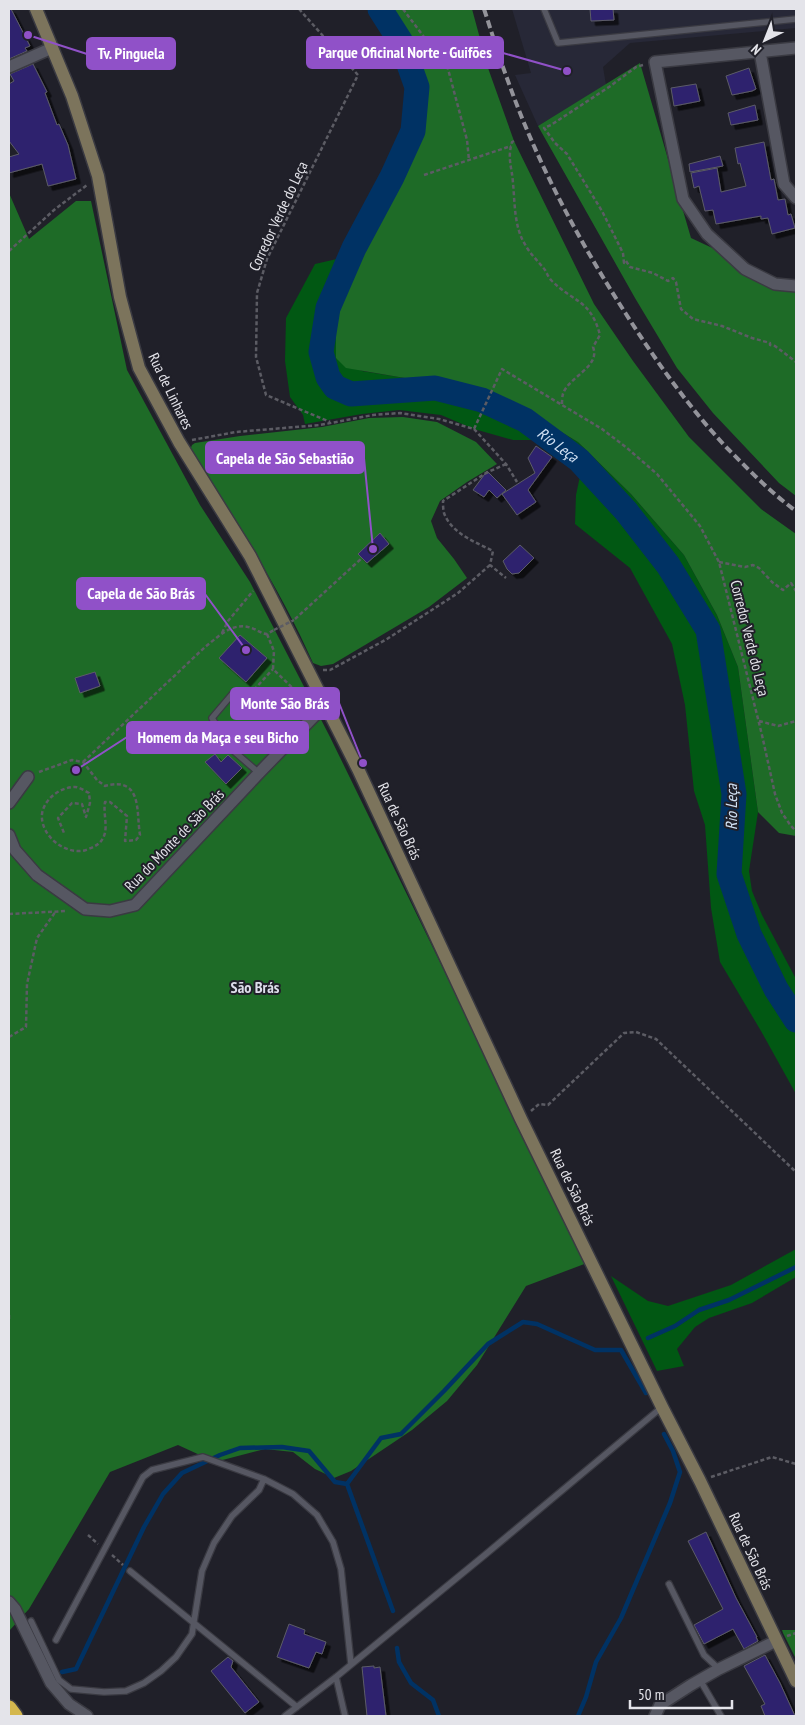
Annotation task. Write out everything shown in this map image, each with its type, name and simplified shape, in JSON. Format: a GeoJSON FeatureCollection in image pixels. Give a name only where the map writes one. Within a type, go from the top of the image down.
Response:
{"type":"FeatureCollection","features":[{"type":"Feature","properties":{"kind":"highway"},"geometry":{"type":"LineString","coordinates":[[9,1708],[14,1716]]}},
{"type":"Feature","properties":{"kind":"main road","name":"Rua de Linhares"},"geometry":{"type":"LineString","coordinates":[[36,9],[72,96],[98,176],[120,296],[139,368],[178,442],[250,556],[325,705]]}},
{"type":"Feature","properties":{"kind":"main road","name":"Rua de São Brás"},"geometry":{"type":"LineString","coordinates":[[325,705],[358,769],[521,1119],[662,1408],[700,1481],[796,1681]]}},
{"type":"Feature","properties":{"kind":"street"},"geometry":{"type":"LineString","coordinates":[[9,66],[52,48]]}},
{"type":"Feature","properties":{"kind":"street"},"geometry":{"type":"LineString","coordinates":[[796,48],[655,62],[683,199],[707,234],[745,269],[775,284],[796,286]]}},
{"type":"Feature","properties":{"kind":"street"},"geometry":{"type":"LineString","coordinates":[[760,52],[784,184],[796,198]]}},
{"type":"Feature","properties":{"kind":"street","name":"Rua do Monte de São Brás"},"geometry":{"type":"LineString","coordinates":[[86,909],[110,910],[134,905],[325,705]]}},
{"type":"Feature","properties":{"kind":"street"},"geometry":{"type":"LineString","coordinates":[[9,803],[28,777]]}},
{"type":"Feature","properties":{"kind":"street"},"geometry":{"type":"LineString","coordinates":[[9,834],[15,850],[37,875],[86,909]]}},
{"type":"Feature","properties":{"kind":"street"},"geometry":{"type":"LineString","coordinates":[[9,1602],[15,1609],[51,1683],[69,1704],[87,1716]]}},
{"type":"Feature","properties":{"kind":"street"},"geometry":{"type":"LineString","coordinates":[[655,1716],[660,1705],[700,1680],[776,1641]]}},
{"type":"Feature","properties":{"kind":"lane"},"geometry":{"type":"LineString","coordinates":[[544,9],[558,43],[796,18]]}},
{"type":"Feature","properties":{"kind":"lane"},"geometry":{"type":"LineString","coordinates":[[234,692],[212,718],[229,747],[259,773]]}},
{"type":"Feature","properties":{"kind":"lane"},"geometry":{"type":"LineString","coordinates":[[285,1716],[352,1664],[662,1408]]}},
{"type":"Feature","properties":{"kind":"lane"},"geometry":{"type":"LineString","coordinates":[[56,1640],[142,1477],[152,1470],[203,1457],[264,1479],[293,1494],[317,1515],[333,1542],[341,1569],[352,1664]]}},
{"type":"Feature","properties":{"kind":"lane"},"geometry":{"type":"LineString","coordinates":[[31,1621],[59,1680],[71,1689],[104,1692],[126,1690],[144,1683],[161,1671],[176,1656],[192,1634],[202,1571],[214,1543],[232,1516],[259,1490],[264,1479]]}},
{"type":"Feature","properties":{"kind":"lane"},"geometry":{"type":"LineString","coordinates":[[130,1570],[297,1707]]}},
{"type":"Feature","properties":{"kind":"lane"},"geometry":{"type":"LineString","coordinates":[[668,1584],[704,1654],[719,1669]]}},
{"type":"Feature","properties":{"kind":"lane"},"geometry":{"type":"LineString","coordinates":[[336,1677],[344,1716]]}},
{"type":"Feature","properties":{"kind":"lane"},"geometry":{"type":"LineString","coordinates":[[700,1680],[721,1716]]}},
{"type":"Feature","properties":{"kind":"path","name":"Corredor Verde do Leça"},"geometry":{"type":"LineString","coordinates":[[299,9],[358,76],[267,260],[256,293],[256,357],[266,395],[331,423]]}},
{"type":"Feature","properties":{"kind":"path"},"geometry":{"type":"LineString","coordinates":[[403,9],[448,69],[467,140],[469,160]]}},
{"type":"Feature","properties":{"kind":"path"},"geometry":{"type":"LineString","coordinates":[[655,62],[636,67],[609,87],[544,128],[555,143],[567,154],[602,211],[623,253],[624,263],[626,261],[630,267],[653,273],[668,281],[673,278],[676,282],[681,309],[694,319],[722,326],[770,343],[770,345],[775,346],[796,362]]}},
{"type":"Feature","properties":{"kind":"path"},"geometry":{"type":"LineString","coordinates":[[514,141],[511,146],[509,161],[513,182],[514,208],[523,242],[550,279],[589,308],[596,321],[600,335],[593,347],[594,358],[584,370],[574,377],[563,393],[562,406]]}},
{"type":"Feature","properties":{"kind":"path"},"geometry":{"type":"LineString","coordinates":[[424,175],[511,146]]}},
{"type":"Feature","properties":{"kind":"path"},"geometry":{"type":"LineString","coordinates":[[9,251],[54,210],[98,176]]}},
{"type":"Feature","properties":{"kind":"path","name":"Corredor Verde do Leça"},"geometry":{"type":"LineString","coordinates":[[475,427],[502,369],[602,429],[628,448],[656,474],[700,526],[719,562],[775,794],[782,813],[790,826],[796,831]]}},
{"type":"Feature","properties":{"kind":"path"},"geometry":{"type":"LineString","coordinates":[[178,442],[236,432],[331,423],[373,414],[400,413],[475,427],[506,464],[517,482]]}},
{"type":"Feature","properties":{"kind":"path"},"geometry":{"type":"LineString","coordinates":[[307,667],[319,671],[330,670],[387,639],[458,593],[490,565],[493,551],[468,539],[453,527],[444,513],[443,501],[486,473],[506,464]]}},
{"type":"Feature","properties":{"kind":"path"},"geometry":{"type":"LineString","coordinates":[[267,634],[294,620],[362,558]]}},
{"type":"Feature","properties":{"kind":"path","name":"Corredor Verde do Leça"},"geometry":{"type":"LineString","coordinates":[[719,562],[745,567],[753,565],[760,568],[772,582],[783,590],[791,583],[796,591]]}},
{"type":"Feature","properties":{"kind":"path"},"geometry":{"type":"LineString","coordinates":[[490,565],[506,578]]}},
{"type":"Feature","properties":{"kind":"path"},"geometry":{"type":"LineString","coordinates":[[222,634],[228,620],[254,590]]}},
{"type":"Feature","properties":{"kind":"path"},"geometry":{"type":"LineString","coordinates":[[83,762],[205,647],[222,634],[235,626],[247,627],[267,634],[274,651],[273,669],[252,692],[234,692]]}},
{"type":"Feature","properties":{"kind":"path"},"geometry":{"type":"LineString","coordinates":[[273,669],[307,703]]}},
{"type":"Feature","properties":{"kind":"path"},"geometry":{"type":"LineString","coordinates":[[758,721],[778,726],[796,722]]}},
{"type":"Feature","properties":{"kind":"path"},"geometry":{"type":"LineString","coordinates":[[28,777],[72,760],[83,762],[97,780],[105,786],[115,783],[121,784],[134,793],[138,808],[137,822],[140,835],[136,840],[124,841],[127,816],[114,804],[105,802],[105,832],[103,839],[96,846],[81,851],[69,850],[54,843],[45,829],[42,816],[44,807],[54,793],[76,787],[89,792],[89,808],[86,817],[82,804],[72,802],[58,818],[64,833]]}},
{"type":"Feature","properties":{"kind":"path"},"geometry":{"type":"LineString","coordinates":[[9,914],[86,909]]}},
{"type":"Feature","properties":{"kind":"path"},"geometry":{"type":"LineString","coordinates":[[9,1037],[26,1026],[27,984],[37,938],[56,911]]}},
{"type":"Feature","properties":{"kind":"path"},"geometry":{"type":"LineString","coordinates":[[521,1119],[539,1104],[548,1105],[624,1033],[636,1032],[656,1039],[796,1172]]}},
{"type":"Feature","properties":{"kind":"path"},"geometry":{"type":"LineString","coordinates":[[9,1315],[9,1321]]}},
{"type":"Feature","properties":{"kind":"path"},"geometry":{"type":"LineString","coordinates":[[700,1481],[772,1457],[796,1464]]}},
{"type":"Feature","properties":{"kind":"path"},"geometry":{"type":"LineString","coordinates":[[88,1535],[95,1541]]}},
{"type":"Feature","properties":{"kind":"path"},"geometry":{"type":"LineString","coordinates":[[113,1556],[122,1564]]}},
{"type":"Feature","properties":{"kind":"shaded area"},"geometry":{"type":"Polygon","coordinates":[[[512,9],[796,9],[796,28],[630,43],[603,67],[606,85],[538,126],[515,75],[531,73],[512,9]]]}},
{"type":"Feature","properties":{"kind":"green space"},"geometry":{"type":"Polygon","coordinates":[[[387,9],[472,9],[488,68],[514,141],[594,304],[689,437],[761,509],[796,534],[796,836],[779,833],[758,812],[738,667],[717,615],[684,555],[631,494],[578,442],[510,401],[452,382],[405,378],[346,368],[336,358],[336,313],[363,253],[415,154],[427,113],[420,64],[387,9]]]}},
{"type":"Feature","properties":{"kind":"green space"},"geometry":{"type":"Polygon","coordinates":[[[640,63],[691,238],[796,287],[796,496],[779,483],[713,413],[677,368],[635,298],[538,126],[640,63]]]}},
{"type":"Feature","properties":{"kind":"green space"},"geometry":{"type":"Polygon","coordinates":[[[9,193],[29,239],[76,201],[91,201],[127,370],[200,505],[250,582],[330,737],[587,1263],[526,1286],[477,1365],[447,1401],[412,1430],[351,1471],[334,1478],[315,1469],[293,1452],[265,1449],[215,1462],[178,1445],[110,1472],[29,1609],[9,1631],[9,193]]]}},
{"type":"Feature","properties":{"kind":"green space"},"geometry":{"type":"Polygon","coordinates":[[[363,253],[336,313],[336,358],[362,371],[405,378],[452,382],[510,401],[578,442],[631,494],[684,555],[717,615],[738,667],[758,812],[749,871],[752,891],[762,915],[796,979],[796,1094],[720,962],[711,908],[705,825],[694,791],[685,705],[672,644],[630,568],[575,524],[576,495],[580,476],[536,440],[513,440],[474,429],[441,415],[399,410],[305,424],[303,415],[290,397],[285,361],[286,318],[315,264],[363,253]]]}},
{"type":"Feature","properties":{"kind":"green space"},"geometry":{"type":"Polygon","coordinates":[[[403,417],[437,422],[476,442],[497,464],[440,501],[431,521],[437,538],[467,578],[429,607],[333,664],[321,666],[313,663],[271,581],[240,528],[190,450],[195,443],[240,436],[322,427],[369,418],[403,417]]]}},
{"type":"Feature","properties":{"kind":"green space"},"geometry":{"type":"Polygon","coordinates":[[[796,1249],[796,1277],[752,1303],[709,1318],[695,1327],[677,1349],[684,1366],[657,1371],[611,1276],[648,1301],[668,1306],[731,1285],[796,1249]]]}},
{"type":"Feature","properties":{"kind":"green space"},"geometry":{"type":"Polygon","coordinates":[[[782,1630],[796,1630],[796,1659],[783,1633],[782,1630]]]}},
{"type":"Feature","properties":{"kind":"building"},"geometry":{"type":"Polygon","coordinates":[[[9,9],[11,9],[30,46],[25,48],[27,51],[9,59],[9,9]]]}},
{"type":"Feature","properties":{"kind":"building"},"geometry":{"type":"Polygon","coordinates":[[[590,9],[613,9],[614,20],[591,21],[590,9]]]}},
{"type":"Feature","properties":{"kind":"building"},"geometry":{"type":"Polygon","coordinates":[[[33,64],[47,92],[45,93],[57,125],[59,124],[68,145],[76,179],[48,186],[42,164],[9,173],[9,157],[19,154],[9,141],[9,84],[14,81],[10,74],[33,64]]]}},
{"type":"Feature","properties":{"kind":"building"},"geometry":{"type":"Polygon","coordinates":[[[749,68],[756,89],[732,95],[726,76],[749,68]]]}},
{"type":"Feature","properties":{"kind":"building"},"geometry":{"type":"Polygon","coordinates":[[[696,84],[700,101],[674,106],[671,88],[696,84]]]}},
{"type":"Feature","properties":{"kind":"building"},"geometry":{"type":"Polygon","coordinates":[[[755,105],[758,120],[731,125],[728,113],[755,105]]]}},
{"type":"Feature","properties":{"kind":"building"},"geometry":{"type":"Polygon","coordinates":[[[764,142],[771,180],[774,179],[778,200],[785,199],[788,215],[791,214],[795,228],[772,234],[768,218],[761,219],[761,216],[716,224],[713,210],[705,211],[699,186],[694,188],[691,173],[717,168],[721,192],[746,186],[740,163],[738,164],[735,148],[764,142]]]}},
{"type":"Feature","properties":{"kind":"building"},"geometry":{"type":"Polygon","coordinates":[[[720,156],[723,166],[690,172],[689,164],[720,156]]]}},
{"type":"Feature","properties":{"kind":"building"},"geometry":{"type":"Polygon","coordinates":[[[536,446],[552,457],[528,490],[536,502],[517,515],[502,494],[535,473],[528,458],[536,446]]]}},
{"type":"Feature","properties":{"kind":"building"},"geometry":{"type":"Polygon","coordinates":[[[487,471],[506,490],[497,498],[489,490],[484,497],[473,490],[487,471]]]}},
{"type":"Feature","properties":{"kind":"building"},"geometry":{"type":"Polygon","coordinates":[[[380,533],[389,544],[367,563],[358,554],[380,533]]]}},
{"type":"Feature","properties":{"kind":"building"},"geometry":{"type":"Polygon","coordinates":[[[520,545],[534,558],[519,573],[512,574],[503,561],[520,545]]]}},
{"type":"Feature","properties":{"kind":"building"},"geometry":{"type":"Polygon","coordinates":[[[240,635],[267,658],[246,682],[219,658],[240,635]]]}},
{"type":"Feature","properties":{"kind":"building"},"geometry":{"type":"Polygon","coordinates":[[[95,672],[100,686],[80,693],[75,678],[95,672]]]}},
{"type":"Feature","properties":{"kind":"building"},"geometry":{"type":"Polygon","coordinates":[[[215,754],[221,762],[228,755],[242,768],[226,784],[205,762],[215,754]]]}},
{"type":"Feature","properties":{"kind":"building"},"geometry":{"type":"Polygon","coordinates":[[[706,1532],[736,1598],[757,1637],[758,1641],[744,1649],[733,1629],[704,1644],[694,1625],[723,1609],[688,1541],[706,1532]]]}},
{"type":"Feature","properties":{"kind":"building"},"geometry":{"type":"Polygon","coordinates":[[[289,1624],[305,1630],[304,1634],[326,1642],[322,1654],[316,1652],[309,1668],[277,1657],[289,1624]]]}},
{"type":"Feature","properties":{"kind":"building"},"geometry":{"type":"Polygon","coordinates":[[[765,1655],[795,1716],[765,1716],[761,1706],[765,1704],[744,1666],[765,1655]]]}},
{"type":"Feature","properties":{"kind":"building"},"geometry":{"type":"Polygon","coordinates":[[[228,1657],[233,1661],[231,1667],[259,1702],[245,1713],[211,1671],[228,1657]]]}},
{"type":"Feature","properties":{"kind":"building"},"geometry":{"type":"Polygon","coordinates":[[[374,1666],[374,1668],[380,1667],[386,1716],[367,1716],[362,1667],[374,1666]]]}},
{"type":"Feature","properties":{"kind":"waterway","name":"Rio Leça"},"geometry":{"type":"LineString","coordinates":[[380,9],[401,42],[417,87],[413,131],[392,177],[354,248],[328,308],[321,352],[328,377],[335,387],[351,394],[435,388],[482,400],[525,420],[579,460],[626,511],[668,565],[708,630],[734,794],[729,874],[749,934],[776,989],[796,1020]]}},
{"type":"Feature","properties":{"kind":"waterway"},"geometry":{"type":"LineString","coordinates":[[648,1338],[675,1326],[699,1310],[729,1300],[796,1267]]}},
{"type":"Feature","properties":{"kind":"waterway"},"geometry":{"type":"LineString","coordinates":[[393,1611],[347,1484],[381,1438],[401,1434],[488,1344],[523,1322],[537,1324],[595,1350],[621,1350],[646,1393]]}},
{"type":"Feature","properties":{"kind":"waterway"},"geometry":{"type":"LineString","coordinates":[[578,1716],[586,1697],[596,1662],[621,1618],[670,1503],[680,1472],[673,1451],[664,1434]]}},
{"type":"Feature","properties":{"kind":"waterway"},"geometry":{"type":"LineString","coordinates":[[62,1672],[76,1669],[144,1527],[163,1494],[182,1473],[240,1448],[282,1447],[309,1451],[335,1482],[347,1484]]}},
{"type":"Feature","properties":{"kind":"waterway"},"geometry":{"type":"LineString","coordinates":[[397,1648],[399,1662],[411,1683],[433,1700],[439,1716]]}},
{"type":"Feature","properties":{"kind":"railway"},"geometry":{"type":"LineString","coordinates":[[484,9],[519,112],[546,172],[576,230],[637,332],[699,416],[726,447],[751,472],[796,511]]}},
{"type":"Feature","properties":{"kind":"place","name":"Tv. Pinguela"},"geometry":{"type":"Point","coordinates":[28,35]}},
{"type":"Feature","properties":{"kind":"place","name":"Parque Oficinal Norte - Guifões"},"geometry":{"type":"Point","coordinates":[567,71]}},
{"type":"Feature","properties":{"kind":"place","name":"Capela de São Sebastião"},"geometry":{"type":"Point","coordinates":[373,549]}},
{"type":"Feature","properties":{"kind":"place","name":"Capela de São Brás"},"geometry":{"type":"Point","coordinates":[246,650]}},
{"type":"Feature","properties":{"kind":"place","name":"Monte São Brás"},"geometry":{"type":"Point","coordinates":[363,763]}},
{"type":"Feature","properties":{"kind":"place","name":"Homem da Maça e seu Bicho"},"geometry":{"type":"Point","coordinates":[76,770]}},
{"type":"Feature","properties":{"kind":"district","name":"São Brás"},"geometry":{"type":"Point","coordinates":[255,987]}}]}
